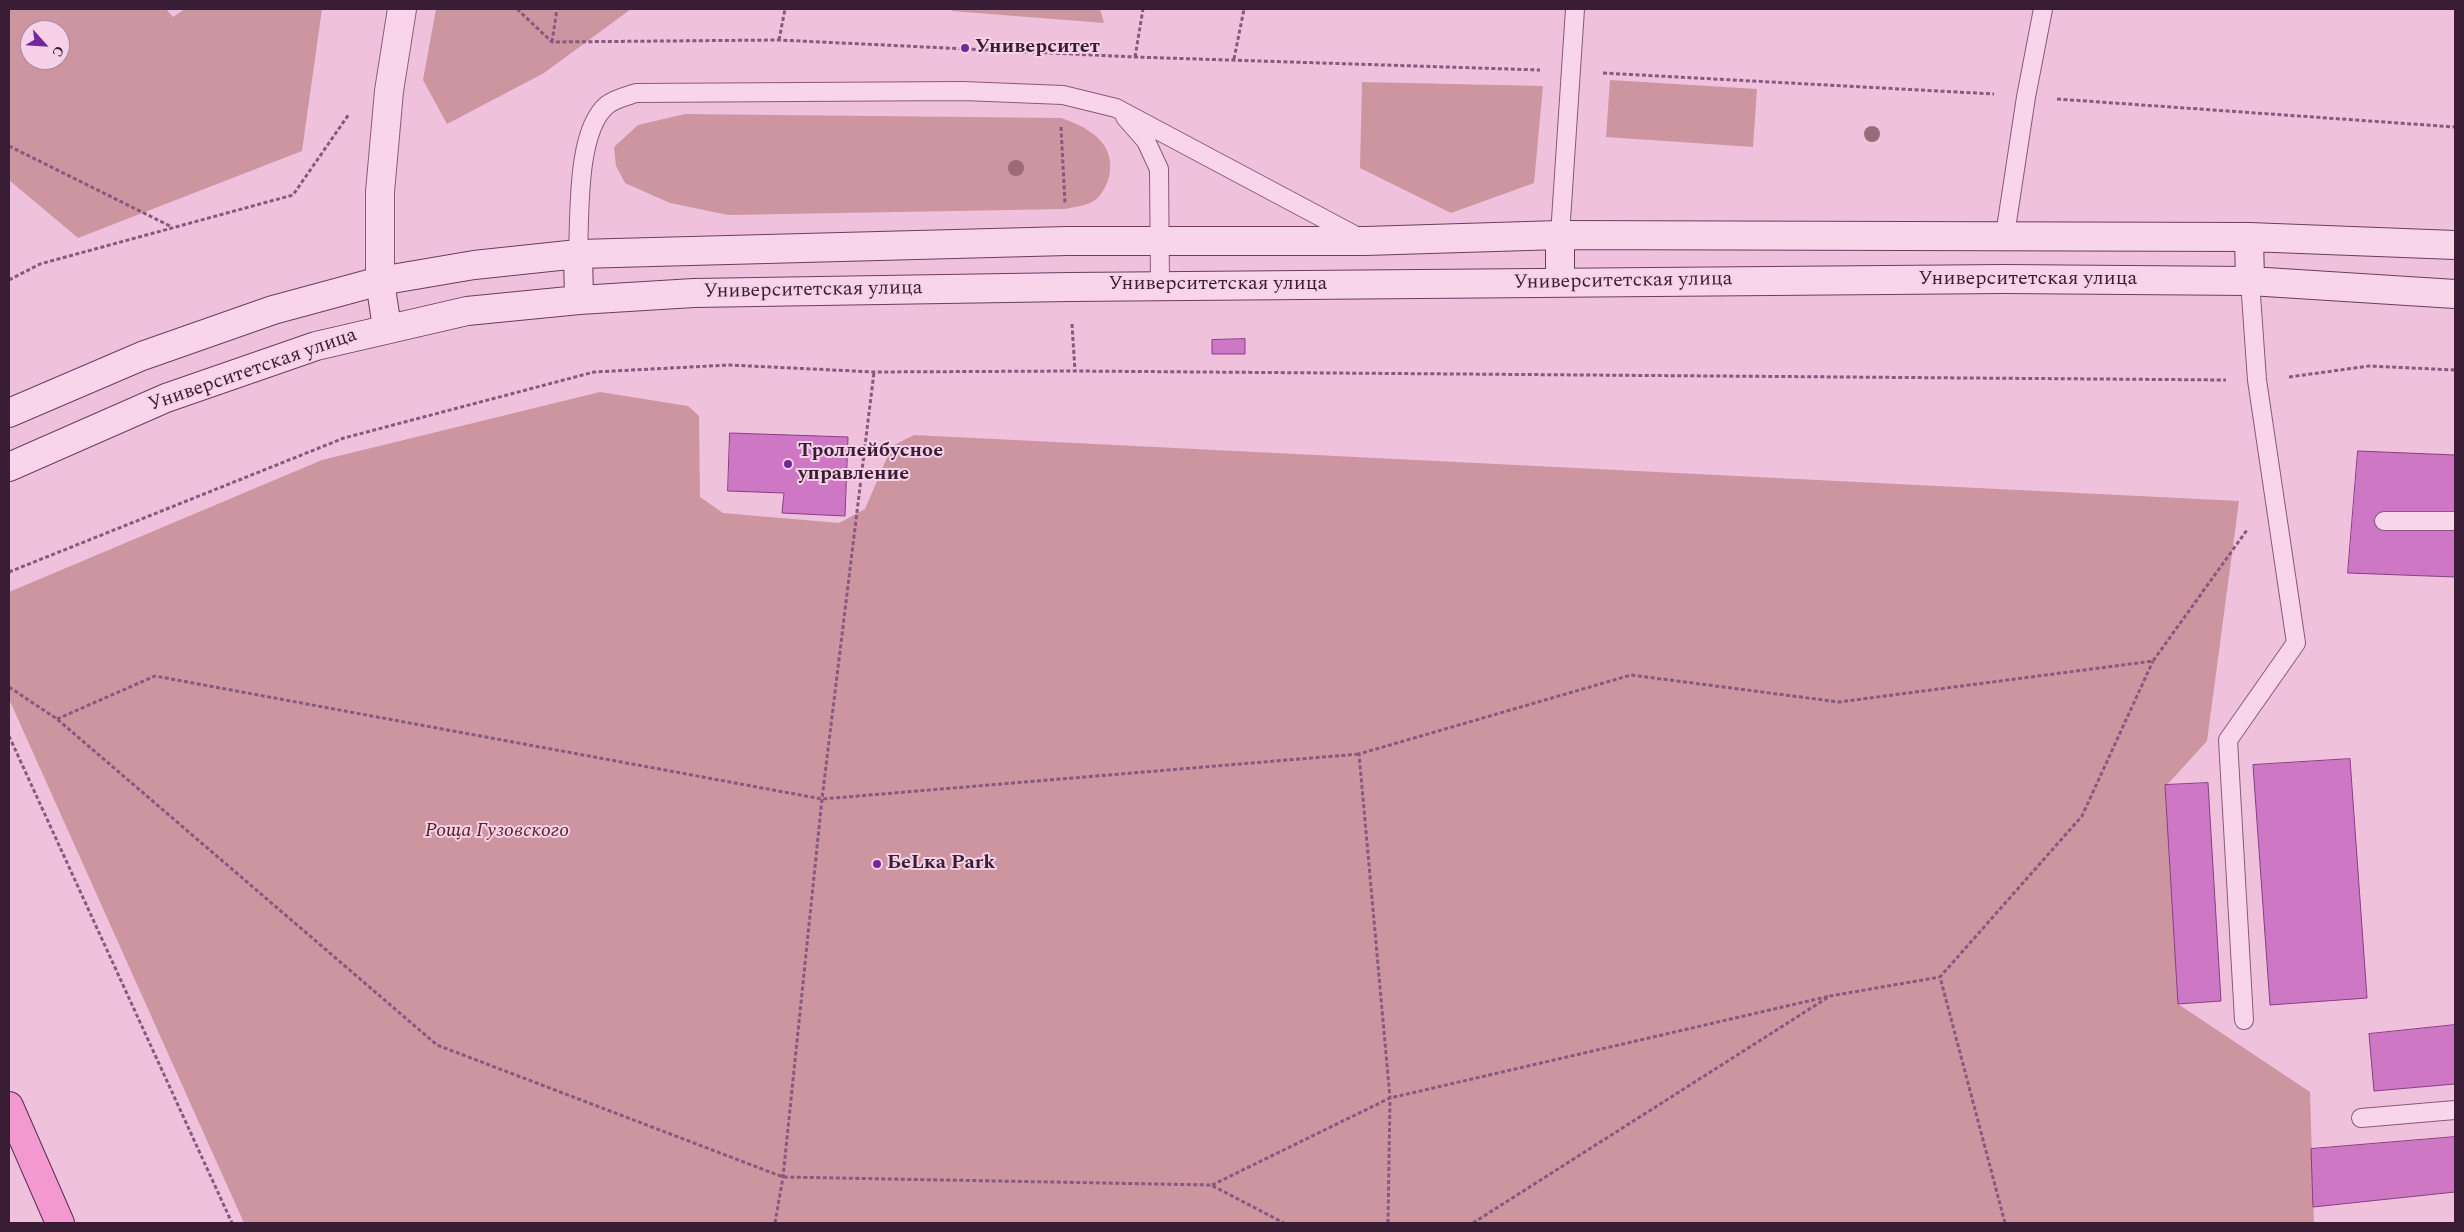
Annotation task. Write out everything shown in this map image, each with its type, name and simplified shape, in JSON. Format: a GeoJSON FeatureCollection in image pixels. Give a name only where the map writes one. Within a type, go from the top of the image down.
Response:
{"type":"FeatureCollection","features":[{"type":"Feature","properties":{"kind":"main road"},"geometry":{"type":"LineString","coordinates":[[387,328],[380,281],[380,192],[389,92],[402,9]]}},
{"type":"Feature","properties":{"kind":"main road"},"geometry":{"type":"LineString","coordinates":[[9,413],[142,356],[273,310],[380,281],[474,266],[578,254],[1160,240],[1365,241],[1560,235],[2249,237],[2455,245]]}},
{"type":"Feature","properties":{"kind":"main road"},"geometry":{"type":"LineString","coordinates":[[1560,235],[1560,282]]}},
{"type":"Feature","properties":{"kind":"main road"},"geometry":{"type":"LineString","coordinates":[[2004,279],[2005,235]]}},
{"type":"Feature","properties":{"kind":"main road"},"geometry":{"type":"LineString","coordinates":[[2249,237],[2250,282]]}},
{"type":"Feature","properties":{"kind":"main road"},"geometry":{"type":"LineString","coordinates":[[578,254],[580,300]]}},
{"type":"Feature","properties":{"kind":"main road","name":"Университетская улица"},"geometry":{"type":"LineString","coordinates":[[9,468],[166,398],[316,346],[387,328],[467,311],[580,300],[694,293],[1160,286],[2004,279],[2250,282],[2455,294]]}},
{"type":"Feature","properties":{"kind":"main road"},"geometry":{"type":"LineString","coordinates":[[9,1106],[60,1223]]}},
{"type":"Feature","properties":{"kind":"lane"},"geometry":{"type":"LineString","coordinates":[[1560,235],[1575,9]]}},
{"type":"Feature","properties":{"kind":"lane"},"geometry":{"type":"LineString","coordinates":[[2005,235],[2026,96],[2043,9]]}},
{"type":"Feature","properties":{"kind":"lane"},"geometry":{"type":"LineString","coordinates":[[578,254],[585,149],[592,124],[608,104],[636,92],[963,90],[1063,95],[1116,108],[1365,241]]}},
{"type":"Feature","properties":{"kind":"lane"},"geometry":{"type":"LineString","coordinates":[[1116,108],[1146,140],[1159,169],[1160,286]]}},
{"type":"Feature","properties":{"kind":"lane"},"geometry":{"type":"LineString","coordinates":[[2244,1020],[2228,740],[2296,643],[2275,491],[2257,380],[2250,282]]}},
{"type":"Feature","properties":{"kind":"lane"},"geometry":{"type":"LineString","coordinates":[[2384,521],[2455,521]]}},
{"type":"Feature","properties":{"kind":"lane"},"geometry":{"type":"LineString","coordinates":[[2361,1118],[2455,1110]]}},
{"type":"Feature","properties":{"kind":"path"},"geometry":{"type":"LineString","coordinates":[[517,9],[552,42],[779,40],[1135,57],[1546,70]]}},
{"type":"Feature","properties":{"kind":"path"},"geometry":{"type":"LineString","coordinates":[[552,42],[557,9]]}},
{"type":"Feature","properties":{"kind":"path"},"geometry":{"type":"LineString","coordinates":[[779,40],[785,9]]}},
{"type":"Feature","properties":{"kind":"path"},"geometry":{"type":"LineString","coordinates":[[1135,57],[1143,9]]}},
{"type":"Feature","properties":{"kind":"path"},"geometry":{"type":"LineString","coordinates":[[1234,59],[1244,9]]}},
{"type":"Feature","properties":{"kind":"path"},"geometry":{"type":"LineString","coordinates":[[1065,53],[1065,60]]}},
{"type":"Feature","properties":{"kind":"path"},"geometry":{"type":"LineString","coordinates":[[1595,73],[1997,94]]}},
{"type":"Feature","properties":{"kind":"path"},"geometry":{"type":"LineString","coordinates":[[2055,99],[2455,127]]}},
{"type":"Feature","properties":{"kind":"path"},"geometry":{"type":"LineString","coordinates":[[9,280],[40,264],[293,195],[352,110]]}},
{"type":"Feature","properties":{"kind":"path"},"geometry":{"type":"LineString","coordinates":[[1061,118],[1065,209]]}},
{"type":"Feature","properties":{"kind":"path"},"geometry":{"type":"LineString","coordinates":[[9,146],[173,228]]}},
{"type":"Feature","properties":{"kind":"path"},"geometry":{"type":"LineString","coordinates":[[1072,317],[1074,371]]}},
{"type":"Feature","properties":{"kind":"path"},"geometry":{"type":"LineString","coordinates":[[9,572],[344,438],[594,372],[730,365],[874,372],[1074,371],[2234,380]]}},
{"type":"Feature","properties":{"kind":"path"},"geometry":{"type":"LineString","coordinates":[[2280,379],[2369,366],[2455,370]]}},
{"type":"Feature","properties":{"kind":"path"},"geometry":{"type":"LineString","coordinates":[[776,1223],[783,1177],[822,799],[874,372]]}},
{"type":"Feature","properties":{"kind":"path"},"geometry":{"type":"LineString","coordinates":[[1212,1185],[1390,1098],[1830,996],[1940,977],[2082,816],[2153,661],[2275,491]]}},
{"type":"Feature","properties":{"kind":"path"},"geometry":{"type":"LineString","coordinates":[[57,719],[155,676],[822,799],[1359,754],[1631,675],[1839,702],[2153,661]]}},
{"type":"Feature","properties":{"kind":"path"},"geometry":{"type":"LineString","coordinates":[[9,687],[57,719],[437,1045],[783,1177],[1212,1185],[1284,1223]]}},
{"type":"Feature","properties":{"kind":"path"},"geometry":{"type":"LineString","coordinates":[[9,736],[232,1223]]}},
{"type":"Feature","properties":{"kind":"path"},"geometry":{"type":"LineString","coordinates":[[1359,754],[1390,1098],[1388,1223]]}},
{"type":"Feature","properties":{"kind":"path"},"geometry":{"type":"LineString","coordinates":[[1940,977],[2005,1223]]}},
{"type":"Feature","properties":{"kind":"path"},"geometry":{"type":"LineString","coordinates":[[1473,1223],[1830,996]]}},
{"type":"Feature","properties":{"kind":"green space"},"geometry":{"type":"Polygon","coordinates":[[[9,9],[166,9],[173,17],[185,9],[322,9],[302,151],[78,238],[9,180],[9,9]]]}},
{"type":"Feature","properties":{"kind":"green space"},"geometry":{"type":"Polygon","coordinates":[[[436,9],[631,9],[544,73],[447,124],[423,80],[436,9]]]}},
{"type":"Feature","properties":{"kind":"green space"},"geometry":{"type":"Polygon","coordinates":[[[953,9],[1100,9],[1104,23],[952,11],[953,9]]]}},
{"type":"Feature","properties":{"kind":"green space"},"geometry":{"type":"Polygon","coordinates":[[[1610,80],[1757,89],[1753,147],[1606,137],[1610,80]]]}},
{"type":"Feature","properties":{"kind":"green space"},"geometry":{"type":"Polygon","coordinates":[[[1362,82],[1543,86],[1534,183],[1451,213],[1360,168],[1362,82]]]}},
{"type":"Feature","properties":{"kind":"green space"},"geometry":{"type":"Polygon","coordinates":[[[685,114],[1061,118],[1081,126],[1098,138],[1109,155],[1109,177],[1103,191],[1095,200],[1065,209],[728,215],[670,203],[625,183],[616,166],[614,147],[638,125],[685,114]]]}},
{"type":"Feature","properties":{"kind":"green space","name":"Роща Гузовского"},"geometry":{"type":"Polygon","coordinates":[[[600,392],[688,406],[699,416],[700,497],[723,513],[839,523],[865,509],[892,446],[914,435],[2239,501],[2207,741],[2166,786],[2178,1004],[2310,1092],[2314,1223],[244,1223],[9,699],[9,592],[322,460],[600,392]]]}},
{"type":"Feature","properties":{"kind":"building"},"geometry":{"type":"Polygon","coordinates":[[[1245,339],[1245,354],[1212,354],[1212,340],[1245,339]]]}},
{"type":"Feature","properties":{"kind":"building","name":"Троллейбусное управление"},"geometry":{"type":"Polygon","coordinates":[[[730,433],[848,437],[845,516],[782,513],[784,493],[728,491],[730,433]]]}},
{"type":"Feature","properties":{"kind":"building"},"geometry":{"type":"Polygon","coordinates":[[[2358,451],[2455,455],[2455,577],[2348,573],[2358,451]]]}},
{"type":"Feature","properties":{"kind":"building"},"geometry":{"type":"Polygon","coordinates":[[[2350,759],[2367,998],[2270,1005],[2253,765],[2350,759]]]}},
{"type":"Feature","properties":{"kind":"building"},"geometry":{"type":"Polygon","coordinates":[[[2208,783],[2221,1001],[2178,1004],[2165,785],[2208,783]]]}},
{"type":"Feature","properties":{"kind":"building"},"geometry":{"type":"Polygon","coordinates":[[[2455,1025],[2455,1084],[2374,1091],[2369,1034],[2455,1025]]]}},
{"type":"Feature","properties":{"kind":"building"},"geometry":{"type":"Polygon","coordinates":[[[2455,1137],[2455,1192],[2313,1207],[2311,1149],[2455,1137]]]}},
{"type":"Feature","properties":{"kind":"place","name":"Университет"},"geometry":{"type":"Point","coordinates":[965,48]}},
{"type":"Feature","properties":{"kind":"place","name":"Троллейбусное управление"},"geometry":{"type":"Point","coordinates":[788,464]}},
{"type":"Feature","properties":{"kind":"place","name":"БeLка Park"},"geometry":{"type":"Point","coordinates":[877,864]}}]}
